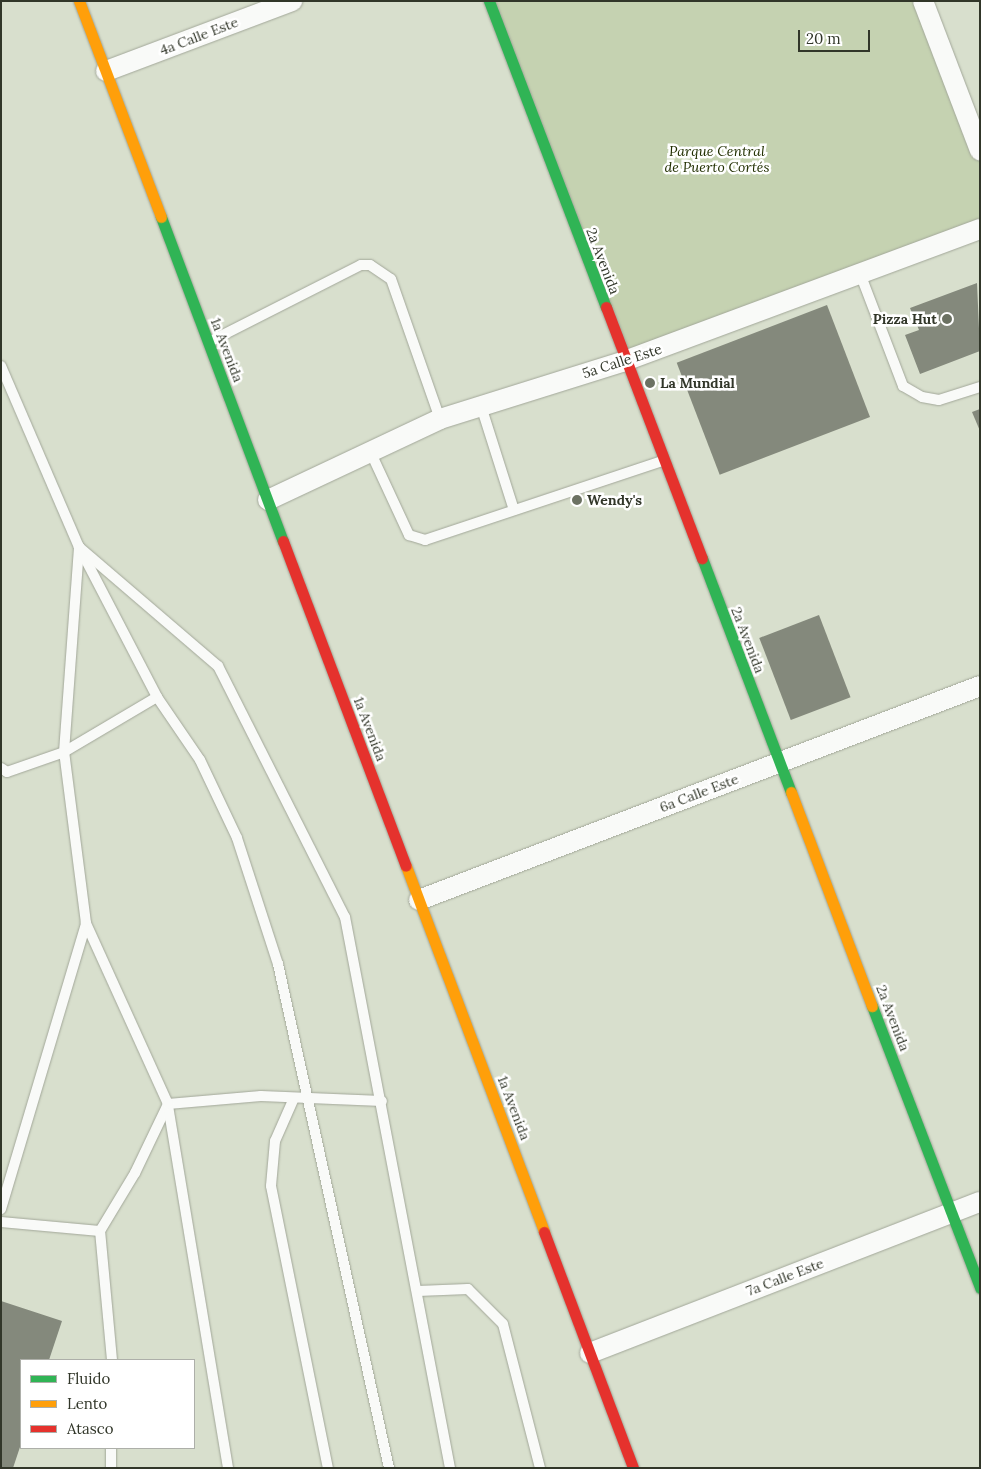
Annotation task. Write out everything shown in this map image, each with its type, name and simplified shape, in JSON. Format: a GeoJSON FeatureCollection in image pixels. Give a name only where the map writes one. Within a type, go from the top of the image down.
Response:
{"type":"FeatureCollection","features":[{"type":"Feature","properties":{"kind":"street","name":"1a Avenida"},"geometry":{"type":"LineString","coordinates":[[79,1],[633,1468]]}},
{"type":"Feature","properties":{"kind":"street","name":"4a Calle Este"},"geometry":{"type":"LineString","coordinates":[[106,72],[292,1]]}},
{"type":"Feature","properties":{"kind":"street","name":"2a Avenida"},"geometry":{"type":"LineString","coordinates":[[489,1],[662,461],[780,762],[980,1288]]}},
{"type":"Feature","properties":{"kind":"street"},"geometry":{"type":"LineString","coordinates":[[924,1],[980,150]]}},
{"type":"Feature","properties":{"kind":"street","name":"5a Calle Este"},"geometry":{"type":"LineString","coordinates":[[268,500],[440,419],[625,361],[861,276],[980,229]]}},
{"type":"Feature","properties":{"kind":"street","name":"6a Calle Este"},"geometry":{"type":"LineString","coordinates":[[419,900],[980,686]]}},
{"type":"Feature","properties":{"kind":"street","name":"7a Calle Este"},"geometry":{"type":"LineString","coordinates":[[590,1353],[980,1202]]}},
{"type":"Feature","properties":{"kind":"lane"},"geometry":{"type":"LineString","coordinates":[[208,343],[361,265],[370,265],[391,279],[440,419]]}},
{"type":"Feature","properties":{"kind":"lane"},"geometry":{"type":"LineString","coordinates":[[861,276],[903,386],[922,397],[939,400],[980,387]]}},
{"type":"Feature","properties":{"kind":"lane"},"geometry":{"type":"LineString","coordinates":[[1,366],[79,547],[157,698],[200,760],[237,838],[278,964],[389,1468]]}},
{"type":"Feature","properties":{"kind":"lane"},"geometry":{"type":"LineString","coordinates":[[481,406],[514,510]]}},
{"type":"Feature","properties":{"kind":"lane"},"geometry":{"type":"LineString","coordinates":[[370,451],[409,535],[425,540],[662,461]]}},
{"type":"Feature","properties":{"kind":"lane"},"geometry":{"type":"LineString","coordinates":[[79,547],[64,752],[86,923],[168,1104],[228,1468]]}},
{"type":"Feature","properties":{"kind":"lane"},"geometry":{"type":"LineString","coordinates":[[79,547],[218,666],[345,916],[418,1291],[450,1468]]}},
{"type":"Feature","properties":{"kind":"lane"},"geometry":{"type":"LineString","coordinates":[[1,768],[6,772],[64,752],[157,698]]}},
{"type":"Feature","properties":{"kind":"lane"},"geometry":{"type":"LineString","coordinates":[[1,1209],[86,923]]}},
{"type":"Feature","properties":{"kind":"lane"},"geometry":{"type":"LineString","coordinates":[[168,1104],[261,1096],[382,1102]]}},
{"type":"Feature","properties":{"kind":"lane"},"geometry":{"type":"LineString","coordinates":[[294,1098],[275,1141],[271,1186],[328,1468]]}},
{"type":"Feature","properties":{"kind":"lane"},"geometry":{"type":"LineString","coordinates":[[112,1359],[100,1231],[168,1104]]}},
{"type":"Feature","properties":{"kind":"lane"},"geometry":{"type":"LineString","coordinates":[[1,1222],[100,1231]]}},
{"type":"Feature","properties":{"kind":"lane"},"geometry":{"type":"LineString","coordinates":[[418,1291],[468,1289],[503,1324],[540,1468]]}},
{"type":"Feature","properties":{"kind":"lane"},"geometry":{"type":"LineString","coordinates":[[111,1449],[111,1468]]}},
{"type":"Feature","properties":{"kind":"green space","name":"Parque Central de Puerto Cortés"},"geometry":{"type":"Polygon","coordinates":[[[489,1],[923,1],[980,150],[980,228],[625,361],[489,1]]]}},
{"type":"Feature","properties":{"kind":"building","name":"Pizza Hut"},"geometry":{"type":"Polygon","coordinates":[[[977,283],[980,351],[920,374],[905,335],[919,330],[910,308],[977,283]]]}},
{"type":"Feature","properties":{"kind":"building"},"geometry":{"type":"Polygon","coordinates":[[[827,305],[870,417],[720,475],[677,363],[827,305]]]}},
{"type":"Feature","properties":{"kind":"building"},"geometry":{"type":"Polygon","coordinates":[[[980,409],[980,431],[972,412],[980,409]]]}},
{"type":"Feature","properties":{"kind":"building"},"geometry":{"type":"Polygon","coordinates":[[[819,615],[851,697],[791,720],[759,638],[819,615]]]}},
{"type":"Feature","properties":{"kind":"building"},"geometry":{"type":"Polygon","coordinates":[[[1,1301],[62,1321],[49,1359],[20,1359],[20,1447],[13,1468],[1,1468],[1,1301]]]}},
{"type":"Feature","properties":{"kind":"traffic: fast"},"geometry":{"type":"LineString","coordinates":[[489,1],[606,307]]}},
{"type":"Feature","properties":{"kind":"traffic: fast"},"geometry":{"type":"LineString","coordinates":[[161,217],[283,541]]}},
{"type":"Feature","properties":{"kind":"traffic: fast"},"geometry":{"type":"LineString","coordinates":[[702,558],[791,792]]}},
{"type":"Feature","properties":{"kind":"traffic: fast"},"geometry":{"type":"LineString","coordinates":[[872,1006],[980,1288]]}},
{"type":"Feature","properties":{"kind":"traffic: slow"},"geometry":{"type":"LineString","coordinates":[[79,1],[161,217]]}},
{"type":"Feature","properties":{"kind":"traffic: slow"},"geometry":{"type":"LineString","coordinates":[[791,792],[872,1006]]}},
{"type":"Feature","properties":{"kind":"traffic: slow"},"geometry":{"type":"LineString","coordinates":[[406,866],[544,1232]]}},
{"type":"Feature","properties":{"kind":"traffic: jam"},"geometry":{"type":"LineString","coordinates":[[606,307],[702,558]]}},
{"type":"Feature","properties":{"kind":"traffic: jam"},"geometry":{"type":"LineString","coordinates":[[283,541],[406,866]]}},
{"type":"Feature","properties":{"kind":"traffic: jam"},"geometry":{"type":"LineString","coordinates":[[544,1232],[633,1468]]}},
{"type":"Feature","properties":{"kind":"place","name":"Pizza Hut"},"geometry":{"type":"Point","coordinates":[947,319]}},
{"type":"Feature","properties":{"kind":"place","name":"La Mundial"},"geometry":{"type":"Point","coordinates":[650,383]}},
{"type":"Feature","properties":{"kind":"place","name":"Wendy's"},"geometry":{"type":"Point","coordinates":[577,500]}}]}
